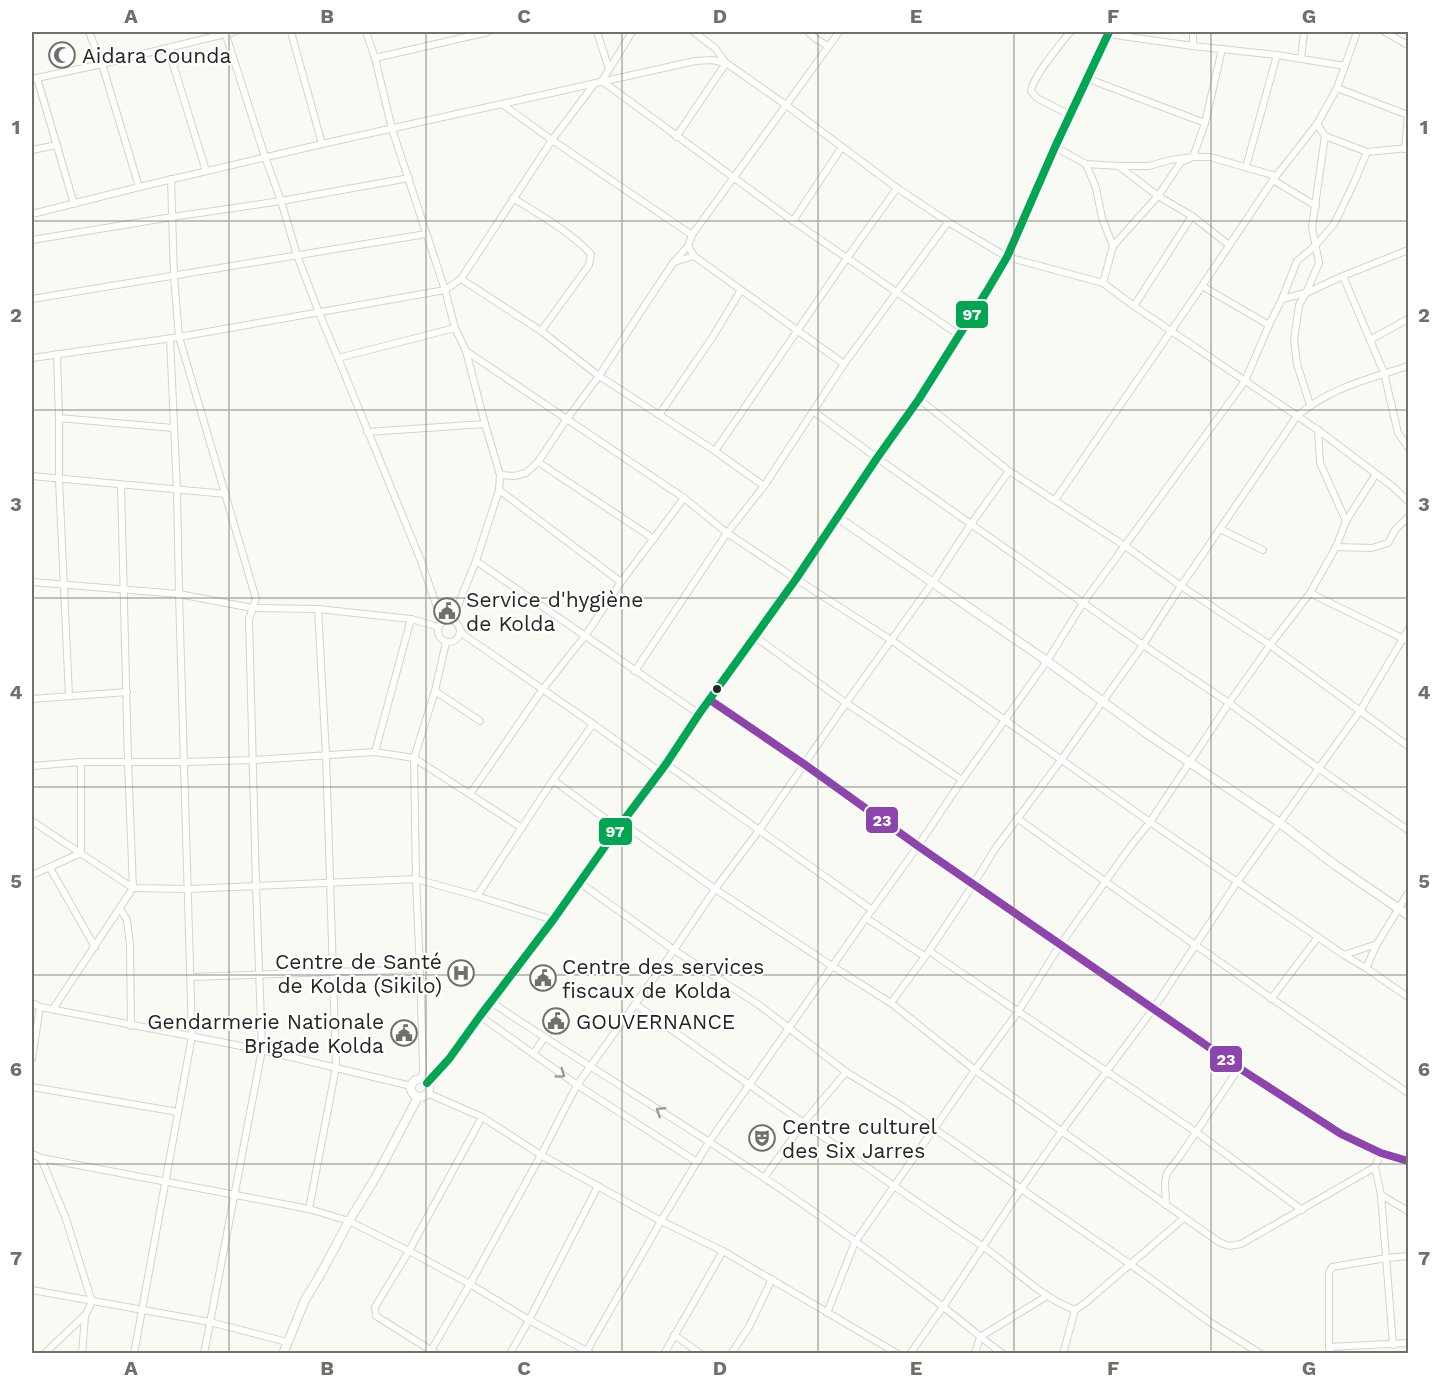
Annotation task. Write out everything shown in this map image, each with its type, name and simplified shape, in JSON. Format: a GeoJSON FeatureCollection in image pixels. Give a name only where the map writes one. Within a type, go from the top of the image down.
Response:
{"type":"FeatureCollection","features":[{"type":"Feature","properties":{"kind":"main road"},"geometry":{"type":"LineString","coordinates":[[423,1095],[413,1093],[411,1086],[415,1081],[424,1081],[449,1059],[553,920],[796,579],[876,458],[919,399],[1007,257],[1107,32]]}},
{"type":"Feature","properties":{"kind":"main road"},"geometry":{"type":"LineString","coordinates":[[283,1353],[305,1300],[429,1086],[424,1081]]}},
{"type":"Feature","properties":{"kind":"street"},"geometry":{"type":"LineString","coordinates":[[89,32],[102,64],[139,187]]}},
{"type":"Feature","properties":{"kind":"street"},"geometry":{"type":"LineString","coordinates":[[225,32],[297,255],[421,561],[439,613],[459,626],[464,635],[660,772]]}},
{"type":"Feature","properties":{"kind":"street"},"geometry":{"type":"LineString","coordinates":[[74,204],[34,78],[102,64],[225,32],[233,32]]}},
{"type":"Feature","properties":{"kind":"street"},"geometry":{"type":"LineString","coordinates":[[291,32],[322,144]]}},
{"type":"Feature","properties":{"kind":"street"},"geometry":{"type":"LineString","coordinates":[[32,582],[179,594],[252,608],[318,609],[411,619],[439,627],[449,621],[476,561],[499,490],[500,475],[466,351],[455,328],[445,290],[392,129],[375,58],[366,32]]}},
{"type":"Feature","properties":{"kind":"street"},"geometry":{"type":"LineString","coordinates":[[375,58],[488,32]]}},
{"type":"Feature","properties":{"kind":"street"},"geometry":{"type":"LineString","coordinates":[[597,32],[609,69]]}},
{"type":"Feature","properties":{"kind":"street"},"geometry":{"type":"LineString","coordinates":[[602,81],[632,32]]}},
{"type":"Feature","properties":{"kind":"street"},"geometry":{"type":"LineString","coordinates":[[694,32],[715,48],[726,63],[897,188],[948,222],[1007,257],[1103,283],[1318,430],[1408,501]]}},
{"type":"Feature","properties":{"kind":"street"},"geometry":{"type":"LineString","coordinates":[[808,32],[828,46]]}},
{"type":"Feature","properties":{"kind":"street"},"geometry":{"type":"LineString","coordinates":[[500,475],[514,476],[526,473],[538,462],[599,376],[674,263],[688,246],[692,236],[733,177],[839,32]]}},
{"type":"Feature","properties":{"kind":"street"},"geometry":{"type":"LineString","coordinates":[[1070,32],[1039,73],[1031,91],[1036,98],[1070,115]]}},
{"type":"Feature","properties":{"kind":"street"},"geometry":{"type":"LineString","coordinates":[[1107,32],[1345,66]]}},
{"type":"Feature","properties":{"kind":"street"},"geometry":{"type":"LineString","coordinates":[[1193,32],[1193,46]]}},
{"type":"Feature","properties":{"kind":"street"},"geometry":{"type":"LineString","coordinates":[[1301,59],[1304,32]]}},
{"type":"Feature","properties":{"kind":"street"},"geometry":{"type":"LineString","coordinates":[[1055,500],[1274,178],[1317,124],[1337,88],[1357,32]]}},
{"type":"Feature","properties":{"kind":"street"},"geometry":{"type":"LineString","coordinates":[[1385,32],[1408,45]]}},
{"type":"Feature","properties":{"kind":"street"},"geometry":{"type":"LineString","coordinates":[[168,48],[206,171]]}},
{"type":"Feature","properties":{"kind":"street"},"geometry":{"type":"LineString","coordinates":[[1103,283],[1113,246],[1158,196],[1181,162],[1193,157],[1205,123],[1222,49]]}},
{"type":"Feature","properties":{"kind":"street"},"geometry":{"type":"LineString","coordinates":[[1246,167],[1276,55]]}},
{"type":"Feature","properties":{"kind":"street"},"geometry":{"type":"LineString","coordinates":[[32,214],[265,157],[602,81],[695,61],[712,60],[726,63]]}},
{"type":"Feature","properties":{"kind":"street"},"geometry":{"type":"LineString","coordinates":[[676,137],[726,63]]}},
{"type":"Feature","properties":{"kind":"street"},"geometry":{"type":"LineString","coordinates":[[1086,78],[1205,123]]}},
{"type":"Feature","properties":{"kind":"street"},"geometry":{"type":"LineString","coordinates":[[602,81],[793,221],[959,335]]}},
{"type":"Feature","properties":{"kind":"street"},"geometry":{"type":"LineString","coordinates":[[32,358],[170,339],[445,290],[461,279],[552,140],[595,83]]}},
{"type":"Feature","properties":{"kind":"street"},"geometry":{"type":"LineString","coordinates":[[1317,124],[1325,136],[1367,152],[1407,149],[1408,115],[1337,88]]}},
{"type":"Feature","properties":{"kind":"street"},"geometry":{"type":"LineString","coordinates":[[502,104],[692,236]]}},
{"type":"Feature","properties":{"kind":"street"},"geometry":{"type":"LineString","coordinates":[[1310,405],[1297,364],[1294,340],[1299,305],[1319,263],[1312,227],[1325,136]]}},
{"type":"Feature","properties":{"kind":"street"},"geometry":{"type":"LineString","coordinates":[[32,150],[57,145]]}},
{"type":"Feature","properties":{"kind":"street"},"geometry":{"type":"LineString","coordinates":[[793,221],[842,147]]}},
{"type":"Feature","properties":{"kind":"street"},"geometry":{"type":"LineString","coordinates":[[1055,147],[1086,164],[1149,166],[1170,160],[1210,157],[1274,178],[1316,206]]}},
{"type":"Feature","properties":{"kind":"street"},"geometry":{"type":"LineString","coordinates":[[32,1154],[41,1158],[165,1183],[309,1209],[349,1221],[470,1284],[588,1353],[661,1221],[709,1142],[1047,661],[1083,603],[1245,381],[1297,261],[1315,246],[1334,224],[1367,152]]}},
{"type":"Feature","properties":{"kind":"street"},"geometry":{"type":"LineString","coordinates":[[1086,164],[1096,188],[1102,218],[1113,246]]}},
{"type":"Feature","properties":{"kind":"street"},"geometry":{"type":"LineString","coordinates":[[1119,166],[1158,196],[1192,216],[1229,245]]}},
{"type":"Feature","properties":{"kind":"street"},"geometry":{"type":"LineString","coordinates":[[32,240],[281,201],[409,178]]}},
{"type":"Feature","properties":{"kind":"street"},"geometry":{"type":"LineString","coordinates":[[171,179],[171,217],[179,337],[256,599],[249,619],[262,1050],[204,1353]]}},
{"type":"Feature","properties":{"kind":"street"},"geometry":{"type":"LineString","coordinates":[[715,451],[897,188]]}},
{"type":"Feature","properties":{"kind":"street"},"geometry":{"type":"LineString","coordinates":[[513,198],[580,242],[591,254],[589,265],[541,331]]}},
{"type":"Feature","properties":{"kind":"street"},"geometry":{"type":"LineString","coordinates":[[1134,306],[1192,216]]}},
{"type":"Feature","properties":{"kind":"street"},"geometry":{"type":"LineString","coordinates":[[635,671],[727,533],[764,486],[844,364],[948,222]]}},
{"type":"Feature","properties":{"kind":"street"},"geometry":{"type":"LineString","coordinates":[[32,299],[426,234]]}},
{"type":"Feature","properties":{"kind":"street"},"geometry":{"type":"LineString","coordinates":[[688,246],[694,256],[844,364]]}},
{"type":"Feature","properties":{"kind":"street"},"geometry":{"type":"LineString","coordinates":[[1282,299],[1306,293],[1408,250]]}},
{"type":"Feature","properties":{"kind":"street"},"geometry":{"type":"LineString","coordinates":[[674,263],[694,256]]}},
{"type":"Feature","properties":{"kind":"street"},"geometry":{"type":"LineString","coordinates":[[1343,276],[1384,373],[1398,433],[1408,445]]}},
{"type":"Feature","properties":{"kind":"street"},"geometry":{"type":"LineString","coordinates":[[461,279],[541,331],[599,376],[715,451],[764,486]]}},
{"type":"Feature","properties":{"kind":"street"},"geometry":{"type":"LineString","coordinates":[[1202,286],[1269,325]]}},
{"type":"Feature","properties":{"kind":"street"},"geometry":{"type":"LineString","coordinates":[[660,415],[741,290]]}},
{"type":"Feature","properties":{"kind":"street"},"geometry":{"type":"LineString","coordinates":[[1370,340],[1408,319]]}},
{"type":"Feature","properties":{"kind":"street"},"geometry":{"type":"LineString","coordinates":[[338,358],[455,328]]}},
{"type":"Feature","properties":{"kind":"street"},"geometry":{"type":"LineString","coordinates":[[134,1353],[192,1036],[177,490],[170,339]]}},
{"type":"Feature","properties":{"kind":"street"},"geometry":{"type":"LineString","coordinates":[[466,351],[684,498],[727,533],[891,640],[1150,822],[1408,997]]}},
{"type":"Feature","properties":{"kind":"street"},"geometry":{"type":"LineString","coordinates":[[57,354],[59,480],[69,696]]}},
{"type":"Feature","properties":{"kind":"street"},"geometry":{"type":"LineString","coordinates":[[891,1003],[973,885],[995,849],[1143,645],[1297,416],[1310,405],[1341,388],[1408,366]]}},
{"type":"Feature","properties":{"kind":"street"},"geometry":{"type":"LineString","coordinates":[[919,399],[1009,471],[1125,546],[1270,645],[1408,746]]}},
{"type":"Feature","properties":{"kind":"street"},"geometry":{"type":"LineString","coordinates":[[813,411],[876,458],[1408,830]]}},
{"type":"Feature","properties":{"kind":"street"},"geometry":{"type":"LineString","coordinates":[[59,418],[173,428]]}},
{"type":"Feature","properties":{"kind":"street"},"geometry":{"type":"LineString","coordinates":[[368,432],[485,424]]}},
{"type":"Feature","properties":{"kind":"street"},"geometry":{"type":"LineString","coordinates":[[1318,430],[1320,463],[1346,521]]}},
{"type":"Feature","properties":{"kind":"street"},"geometry":{"type":"LineString","coordinates":[[538,462],[654,539]]}},
{"type":"Feature","properties":{"kind":"street"},"geometry":{"type":"LineString","coordinates":[[482,1117],[409,1251],[375,1307],[376,1316],[432,1352],[577,1085],[715,889],[760,830],[1009,471]]}},
{"type":"Feature","properties":{"kind":"street"},"geometry":{"type":"LineString","coordinates":[[827,1313],[855,1242],[1018,1012],[1060,945],[1150,822],[1229,703],[1310,593],[1336,547],[1346,521],[1376,474]]}},
{"type":"Feature","properties":{"kind":"street"},"geometry":{"type":"LineString","coordinates":[[32,476],[226,494]]}},
{"type":"Feature","properties":{"kind":"street"},"geometry":{"type":"LineString","coordinates":[[53,1009],[133,888],[122,485]]}},
{"type":"Feature","properties":{"kind":"street"},"geometry":{"type":"LineString","coordinates":[[499,490],[621,582]]}},
{"type":"Feature","properties":{"kind":"street"},"geometry":{"type":"LineString","coordinates":[[470,794],[542,690],[585,636],[621,582],[684,498]]}},
{"type":"Feature","properties":{"kind":"street"},"geometry":{"type":"LineString","coordinates":[[837,517],[1280,823],[1335,865],[1408,915]]}},
{"type":"Feature","properties":{"kind":"street"},"geometry":{"type":"LineString","coordinates":[[1336,547],[1372,548],[1388,543],[1408,517]]}},
{"type":"Feature","properties":{"kind":"street"},"geometry":{"type":"LineString","coordinates":[[1220,529],[1263,550]]}},
{"type":"Feature","properties":{"kind":"street"},"geometry":{"type":"LineString","coordinates":[[476,561],[699,714]]}},
{"type":"Feature","properties":{"kind":"street"},"geometry":{"type":"LineString","coordinates":[[1310,593],[1406,640]]}},
{"type":"Feature","properties":{"kind":"street"},"geometry":{"type":"LineString","coordinates":[[309,1209],[336,1067],[326,755],[318,609]]}},
{"type":"Feature","properties":{"kind":"street"},"geometry":{"type":"LineString","coordinates":[[375,752],[411,619]]}},
{"type":"Feature","properties":{"kind":"street"},"geometry":{"type":"LineString","coordinates":[[439,627],[438,633],[446,642],[456,639],[460,635],[460,630]]}},
{"type":"Feature","properties":{"kind":"street"},"geometry":{"type":"LineString","coordinates":[[910,1353],[984,1247],[1021,1189],[1154,1008],[1237,882],[1360,711],[1406,640],[1408,630]]}},
{"type":"Feature","properties":{"kind":"street"},"geometry":{"type":"LineString","coordinates":[[754,636],[846,703],[962,780]]}},
{"type":"Feature","properties":{"kind":"street"},"geometry":{"type":"LineString","coordinates":[[424,1081],[414,758],[435,691],[446,642]]}},
{"type":"Feature","properties":{"kind":"street"},"geometry":{"type":"LineString","coordinates":[[435,691],[480,721]]}},
{"type":"Feature","properties":{"kind":"street"},"geometry":{"type":"LineString","coordinates":[[32,699],[127,692]]}},
{"type":"Feature","properties":{"kind":"street"},"geometry":{"type":"LineString","coordinates":[[710,700],[1239,1068],[1341,1134],[1381,1153],[1408,1161]]}},
{"type":"Feature","properties":{"kind":"street"},"geometry":{"type":"LineString","coordinates":[[477,896],[553,780],[593,724]]}},
{"type":"Feature","properties":{"kind":"street"},"geometry":{"type":"LineString","coordinates":[[32,766],[81,762],[253,760],[375,752],[414,758],[522,828]]}},
{"type":"Feature","properties":{"kind":"street"},"geometry":{"type":"LineString","coordinates":[[81,762],[81,853]]}},
{"type":"Feature","properties":{"kind":"street"},"geometry":{"type":"LineString","coordinates":[[666,764],[872,910]]}},
{"type":"Feature","properties":{"kind":"street"},"geometry":{"type":"LineString","coordinates":[[553,780],[891,1003],[975,1070],[1219,1242],[1229,1246],[1241,1244],[1375,1167]]}},
{"type":"Feature","properties":{"kind":"street"},"geometry":{"type":"LineString","coordinates":[[1017,818],[1271,999],[1408,1093]]}},
{"type":"Feature","properties":{"kind":"street"},"geometry":{"type":"LineString","coordinates":[[32,821],[133,888],[188,889],[416,879],[553,920]]}},
{"type":"Feature","properties":{"kind":"street"},"geometry":{"type":"LineString","coordinates":[[32,875],[81,853]]}},
{"type":"Feature","properties":{"kind":"street"},"geometry":{"type":"LineString","coordinates":[[51,867],[95,946]]}},
{"type":"Feature","properties":{"kind":"street"},"geometry":{"type":"LineString","coordinates":[[580,883],[674,950],[759,1005],[846,1072],[935,1128],[1208,1321],[1261,1353]]}},
{"type":"Feature","properties":{"kind":"street"},"geometry":{"type":"LineString","coordinates":[[1365,968],[1408,893]]}},
{"type":"Feature","properties":{"kind":"street"},"geometry":{"type":"LineString","coordinates":[[120,909],[127,920],[130,945],[131,1026]]}},
{"type":"Feature","properties":{"kind":"street"},"geometry":{"type":"LineString","coordinates":[[866,918],[1018,1012],[1196,1132],[1302,1210]]}},
{"type":"Feature","properties":{"kind":"street"},"geometry":{"type":"LineString","coordinates":[[1271,999],[1318,937]]}},
{"type":"Feature","properties":{"kind":"street"},"geometry":{"type":"LineString","coordinates":[[1344,955],[1377,944]]}},
{"type":"Feature","properties":{"kind":"street"},"geometry":{"type":"LineString","coordinates":[[191,977],[420,969]]}},
{"type":"Feature","properties":{"kind":"street"},"geometry":{"type":"LineString","coordinates":[[491,1002],[808,1208],[1003,1353]]}},
{"type":"Feature","properties":{"kind":"street"},"geometry":{"type":"LineString","coordinates":[[32,1003],[40,1007],[131,1026],[262,1050],[411,1086]]}},
{"type":"Feature","properties":{"kind":"street"},"geometry":{"type":"LineString","coordinates":[[635,1004],[894,1187],[984,1247],[1047,1296],[1076,1310]]}},
{"type":"Feature","properties":{"kind":"street"},"geometry":{"type":"LineString","coordinates":[[32,1059],[40,1007]]}},
{"type":"Feature","properties":{"kind":"street"},"geometry":{"type":"LineString","coordinates":[[480,1016],[577,1085],[697,1162]]}},
{"type":"Feature","properties":{"kind":"street"},"geometry":{"type":"LineString","coordinates":[[532,1054],[544,1038]]}},
{"type":"Feature","properties":{"kind":"street"},"geometry":{"type":"LineString","coordinates":[[1166,1205],[1167,1173],[1239,1068]]}},
{"type":"Feature","properties":{"kind":"street"},"geometry":{"type":"LineString","coordinates":[[764,1178],[804,1122],[846,1072]]}},
{"type":"Feature","properties":{"kind":"street"},"geometry":{"type":"LineString","coordinates":[[32,1087],[178,1112]]}},
{"type":"Feature","properties":{"kind":"street"},"geometry":{"type":"LineString","coordinates":[[423,1095],[482,1117],[541,1155],[661,1221],[723,1251],[898,1353]]}},
{"type":"Feature","properties":{"kind":"street"},"geometry":{"type":"LineString","coordinates":[[1381,1153],[1375,1167],[1381,1195],[1393,1344]]}},
{"type":"Feature","properties":{"kind":"street"},"geometry":{"type":"LineString","coordinates":[[41,1158],[66,1219],[92,1302],[85,1316],[44,1353]]}},
{"type":"Feature","properties":{"kind":"street"},"geometry":{"type":"LineString","coordinates":[[510,1353],[598,1186]]}},
{"type":"Feature","properties":{"kind":"street"},"geometry":{"type":"LineString","coordinates":[[1381,1195],[1408,1211]]}},
{"type":"Feature","properties":{"kind":"street"},"geometry":{"type":"LineString","coordinates":[[1063,1353],[1076,1310],[1184,1218]]}},
{"type":"Feature","properties":{"kind":"street"},"geometry":{"type":"LineString","coordinates":[[664,1353],[723,1251]]}},
{"type":"Feature","properties":{"kind":"street"},"geometry":{"type":"LineString","coordinates":[[1408,1256],[1332,1267],[1329,1273],[1330,1350],[1408,1343]]}},
{"type":"Feature","properties":{"kind":"street"},"geometry":{"type":"LineString","coordinates":[[731,1353],[749,1327],[772,1279]]}},
{"type":"Feature","properties":{"kind":"street"},"geometry":{"type":"LineString","coordinates":[[32,1290],[210,1322],[287,1342]]}},
{"type":"Feature","properties":{"kind":"street"},"geometry":{"type":"LineString","coordinates":[[975,1353],[980,1337],[1047,1296]]}},
{"type":"Feature","properties":{"kind":"street"},"geometry":{"type":"LineString","coordinates":[[82,1353],[85,1316]]}},
{"type":"Feature","properties":{"kind":"street"},"geometry":{"type":"LineString","coordinates":[[674,1335],[701,1353]]}},
{"type":"Feature","properties":{"kind":"transit line","name":"97"},"geometry":{"type":"LineString","coordinates":[[427,1083],[449,1059],[666,764],[919,399],[1007,257],[1109,32]]}},
{"type":"Feature","properties":{"kind":"transit line","name":"23"},"geometry":{"type":"LineString","coordinates":[[710,700],[1239,1068],[1341,1134],[1381,1153],[1408,1161]]}},
{"type":"Feature","properties":{"kind":"place","name":"Aidara Counda"},"geometry":{"type":"Point","coordinates":[62,55]}},
{"type":"Feature","properties":{"kind":"place","name":"Service d'hygiène de Kolda"},"geometry":{"type":"Point","coordinates":[447,611]}},
{"type":"Feature","properties":{"kind":"place","name":"Centre de Santé de Kolda (Sikilo)"},"geometry":{"type":"Point","coordinates":[461,973]}},
{"type":"Feature","properties":{"kind":"place","name":"Centre des services fiscaux de Kolda"},"geometry":{"type":"Point","coordinates":[543,978]}},
{"type":"Feature","properties":{"kind":"place","name":"GOUVERNANCE"},"geometry":{"type":"Point","coordinates":[556,1021]}},
{"type":"Feature","properties":{"kind":"place","name":"Gendarmerie Nationale Brigade Kolda"},"geometry":{"type":"Point","coordinates":[404,1033]}},
{"type":"Feature","properties":{"kind":"place","name":"Centre culturel des Six Jarres"},"geometry":{"type":"Point","coordinates":[762,1138]}}]}
